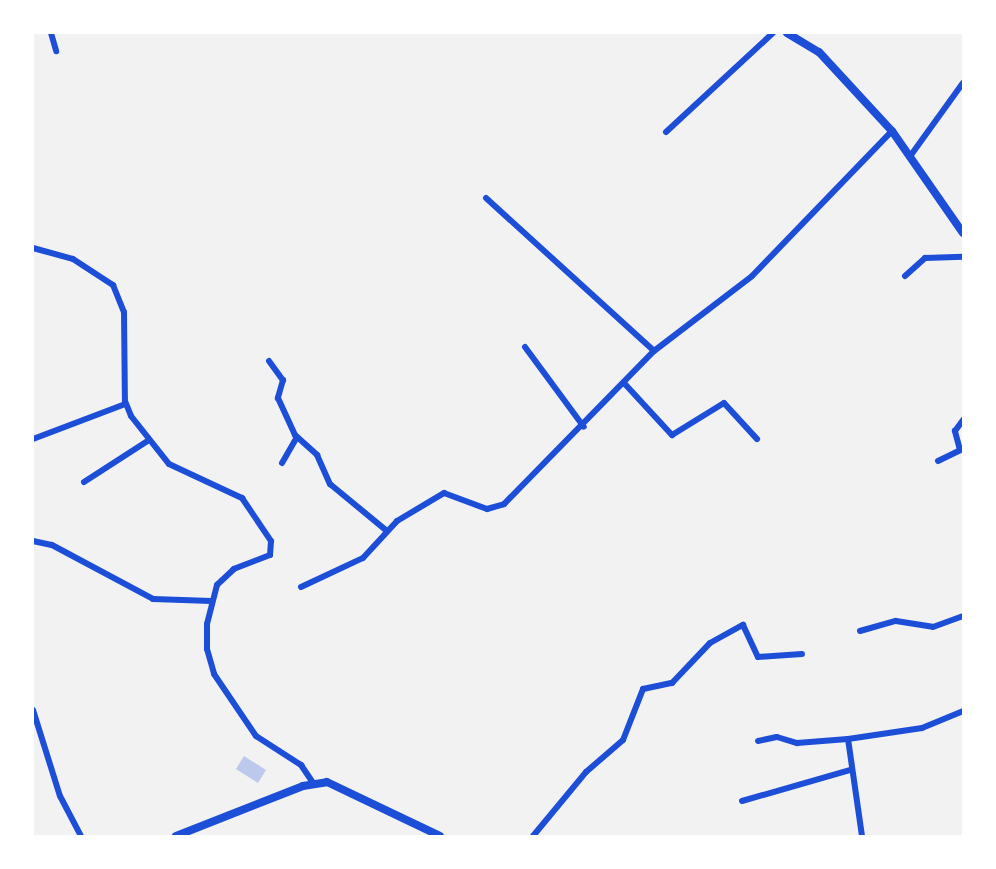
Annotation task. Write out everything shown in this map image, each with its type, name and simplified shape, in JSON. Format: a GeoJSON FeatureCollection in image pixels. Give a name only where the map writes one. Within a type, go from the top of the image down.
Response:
{"type":"FeatureCollection","features":[{"type":"Feature","properties":{"kind":"main road"},"geometry":{"type":"LineString","coordinates":[[787,33],[819,52],[892,130],[963,233]]}},
{"type":"Feature","properties":{"kind":"street"},"geometry":{"type":"LineString","coordinates":[[51,33],[56,51]]}},
{"type":"Feature","properties":{"kind":"street"},"geometry":{"type":"LineString","coordinates":[[666,132],[773,33]]}},
{"type":"Feature","properties":{"kind":"street"},"geometry":{"type":"LineString","coordinates":[[911,155],[963,83]]}},
{"type":"Feature","properties":{"kind":"street"},"geometry":{"type":"LineString","coordinates":[[301,587],[363,558],[387,531],[444,493],[460,494],[487,509],[504,504],[584,427],[654,351],[752,276],[892,130]]}},
{"type":"Feature","properties":{"kind":"street"},"geometry":{"type":"LineString","coordinates":[[486,198],[654,351]]}},
{"type":"Feature","properties":{"kind":"street"},"geometry":{"type":"LineString","coordinates":[[33,248],[73,259],[113,285],[125,321],[125,404],[149,440],[176,469],[242,498],[271,541],[270,555],[234,569],[211,602],[205,638],[214,674],[256,736],[301,765],[313,783]]}},
{"type":"Feature","properties":{"kind":"street"},"geometry":{"type":"LineString","coordinates":[[905,276],[925,258],[963,257]]}},
{"type":"Feature","properties":{"kind":"street"},"geometry":{"type":"LineString","coordinates":[[525,347],[584,427]]}},
{"type":"Feature","properties":{"kind":"street"},"geometry":{"type":"LineString","coordinates":[[269,361],[283,380],[278,398],[297,437],[317,455],[330,484],[387,531]]}},
{"type":"Feature","properties":{"kind":"street"},"geometry":{"type":"LineString","coordinates":[[624,383],[672,435],[724,403],[757,439]]}},
{"type":"Feature","properties":{"kind":"street"},"geometry":{"type":"LineString","coordinates":[[33,439],[125,404]]}},
{"type":"Feature","properties":{"kind":"street"},"geometry":{"type":"LineString","coordinates":[[938,461],[962,449],[955,431],[963,420]]}},
{"type":"Feature","properties":{"kind":"street"},"geometry":{"type":"LineString","coordinates":[[282,463],[297,437]]}},
{"type":"Feature","properties":{"kind":"street"},"geometry":{"type":"LineString","coordinates":[[84,482],[149,440]]}},
{"type":"Feature","properties":{"kind":"street"},"geometry":{"type":"LineString","coordinates":[[33,541],[52,545],[153,599],[211,602]]}},
{"type":"Feature","properties":{"kind":"street"},"geometry":{"type":"LineString","coordinates":[[860,631],[896,621],[933,627],[963,616]]}},
{"type":"Feature","properties":{"kind":"street"},"geometry":{"type":"LineString","coordinates":[[533,836],[586,772],[623,740],[643,689],[672,683],[710,643],[743,625],[758,657],[802,654]]}},
{"type":"Feature","properties":{"kind":"street"},"geometry":{"type":"LineString","coordinates":[[33,710],[60,796],[81,836]]}},
{"type":"Feature","properties":{"kind":"street"},"geometry":{"type":"LineString","coordinates":[[758,741],[848,739],[922,728],[963,711]]}},
{"type":"Feature","properties":{"kind":"street"},"geometry":{"type":"LineString","coordinates":[[848,739],[850,770],[862,836]]}},
{"type":"Feature","properties":{"kind":"street"},"geometry":{"type":"LineString","coordinates":[[742,801],[850,770]]}},
{"type":"Feature","properties":{"kind":"street"},"geometry":{"type":"LineString","coordinates":[[176,836],[313,783],[341,785],[429,834],[440,836]]}},
{"type":"Feature","properties":{"kind":"building"},"geometry":{"type":"Polygon","coordinates":[[[244,756],[266,770],[258,783],[236,769],[244,756]]]}}]}
